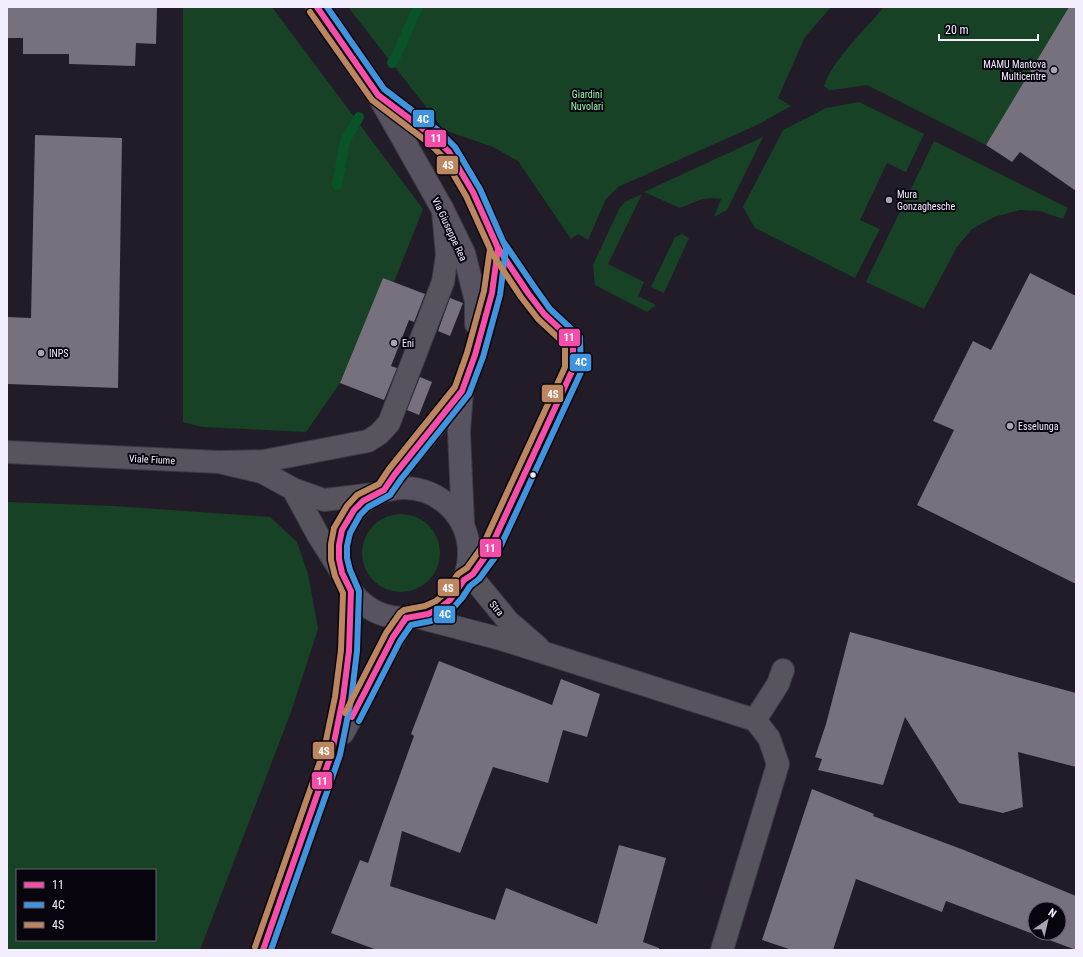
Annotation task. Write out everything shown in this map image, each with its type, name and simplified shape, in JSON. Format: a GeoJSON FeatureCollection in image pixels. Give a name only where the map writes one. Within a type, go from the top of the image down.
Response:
{"type":"FeatureCollection","features":[{"type":"Feature","properties":{"kind":"main road","name":"Via Giuseppe Rea"},"geometry":{"type":"LineString","coordinates":[[317,7],[378,94],[443,210],[464,253],[476,301],[475,355]]}},
{"type":"Feature","properties":{"kind":"main road","name":"Via Giuseppe Rea"},"geometry":{"type":"LineString","coordinates":[[378,94],[434,136],[449,152],[473,192],[498,248]]}},
{"type":"Feature","properties":{"kind":"main road"},"geometry":{"type":"LineString","coordinates":[[463,523],[459,432],[462,391],[475,355],[492,293],[498,248]]}},
{"type":"Feature","properties":{"kind":"main road"},"geometry":{"type":"LineString","coordinates":[[380,492],[434,428],[462,391]]}},
{"type":"Feature","properties":{"kind":"main road"},"geometry":{"type":"LineString","coordinates":[[263,950],[332,752],[343,698],[347,666],[346,582],[339,559],[339,545],[342,530],[354,510],[363,501],[380,492],[399,487],[426,491],[446,502],[463,523],[468,536],[470,550],[469,577],[445,604],[428,614],[412,618],[388,617],[361,602],[346,582]]}},
{"type":"Feature","properties":{"kind":"main road"},"geometry":{"type":"LineString","coordinates":[[332,752],[362,700],[393,637],[412,618]]}},
{"type":"Feature","properties":{"kind":"street"},"geometry":{"type":"LineString","coordinates":[[219,462],[264,462],[368,442],[379,434],[389,423],[443,282],[447,255],[443,210]]}},
{"type":"Feature","properties":{"kind":"street"},"geometry":{"type":"LineString","coordinates":[[469,577],[489,551],[573,370],[573,341],[544,314],[498,248]]}},
{"type":"Feature","properties":{"kind":"street","name":"Viale Fiume"},"geometry":{"type":"LineString","coordinates":[[7,452],[219,462],[262,472],[293,489],[324,500],[380,492]]}},
{"type":"Feature","properties":{"kind":"street"},"geometry":{"type":"LineString","coordinates":[[293,489],[346,582]]}},
{"type":"Feature","properties":{"kind":"street","name":"Stra"},"geometry":{"type":"LineString","coordinates":[[469,577],[476,582],[508,621],[545,653]]}},
{"type":"Feature","properties":{"kind":"street"},"geometry":{"type":"LineString","coordinates":[[412,618],[501,639],[755,720],[769,738],[778,764],[722,950]]}},
{"type":"Feature","properties":{"kind":"street"},"geometry":{"type":"LineString","coordinates":[[755,720],[778,684],[783,670]]}},
{"type":"Feature","properties":{"kind":"green space"},"geometry":{"type":"Polygon","coordinates":[[[183,7],[272,7],[423,209],[394,282],[383,278],[340,383],[306,432],[202,427],[183,422],[183,7]]]}},
{"type":"Feature","properties":{"kind":"green space","name":"Giardini Nuvolari"},"geometry":{"type":"Polygon","coordinates":[[[348,7],[831,7],[805,37],[778,98],[791,106],[757,125],[618,187],[606,199],[588,240],[578,234],[571,239],[518,161],[493,147],[444,130],[348,7]]]}},
{"type":"Feature","properties":{"kind":"green space"},"geometry":{"type":"Polygon","coordinates":[[[884,7],[1069,7],[986,145],[867,85],[832,90],[829,90],[824,86],[834,66],[859,34],[884,7]]]}},
{"type":"Feature","properties":{"kind":"green space"},"geometry":{"type":"Polygon","coordinates":[[[859,102],[924,134],[906,172],[887,163],[860,220],[880,229],[855,278],[755,228],[743,207],[783,130],[826,108],[859,102]]]}},
{"type":"Feature","properties":{"kind":"green space"},"geometry":{"type":"Polygon","coordinates":[[[763,137],[727,210],[714,217],[721,199],[705,199],[680,208],[644,192],[763,137]]]}},
{"type":"Feature","properties":{"kind":"green space"},"geometry":{"type":"Polygon","coordinates":[[[934,141],[1068,208],[1063,219],[1040,211],[1020,210],[994,217],[972,229],[957,247],[924,309],[866,282],[934,141]]]}},
{"type":"Feature","properties":{"kind":"green space"},"geometry":{"type":"Polygon","coordinates":[[[642,194],[608,264],[644,282],[638,296],[656,305],[647,312],[595,285],[593,265],[619,209],[625,202],[642,194]]]}},
{"type":"Feature","properties":{"kind":"green space"},"geometry":{"type":"Polygon","coordinates":[[[682,234],[689,238],[664,293],[651,287],[675,237],[682,234]]]}},
{"type":"Feature","properties":{"kind":"green space"},"geometry":{"type":"Polygon","coordinates":[[[7,502],[114,506],[270,517],[297,542],[308,574],[318,629],[291,712],[200,950],[7,950],[7,502]]]}},
{"type":"Feature","properties":{"kind":"green space"},"geometry":{"type":"Polygon","coordinates":[[[401,514],[416,517],[428,526],[437,538],[440,553],[437,568],[428,580],[416,589],[401,592],[386,589],[374,580],[365,568],[362,553],[365,538],[374,526],[386,517],[401,514]]]}},
{"type":"Feature","properties":{"kind":"building"},"geometry":{"type":"Polygon","coordinates":[[[8,7],[157,7],[156,44],[136,43],[135,66],[69,64],[69,54],[23,54],[23,38],[8,38],[8,7]]]}},
{"type":"Feature","properties":{"kind":"building","name":"MAMU Mantova Multicentre"},"geometry":{"type":"Polygon","coordinates":[[[1069,7],[1076,7],[1076,191],[1020,152],[1012,162],[986,145],[1069,7]]]}},
{"type":"Feature","properties":{"kind":"building"},"geometry":{"type":"Polygon","coordinates":[[[35,135],[122,138],[118,388],[7,384],[7,317],[31,318],[35,135]]]}},
{"type":"Feature","properties":{"kind":"building","name":"Esselunga"},"geometry":{"type":"Polygon","coordinates":[[[1030,273],[1076,296],[1076,584],[917,505],[954,430],[933,421],[973,341],[991,350],[1030,273]]]}},
{"type":"Feature","properties":{"kind":"building"},"geometry":{"type":"Polygon","coordinates":[[[383,278],[425,294],[414,322],[409,320],[391,366],[397,368],[384,400],[340,383],[383,278]]]}},
{"type":"Feature","properties":{"kind":"building"},"geometry":{"type":"Polygon","coordinates":[[[450,298],[463,303],[450,336],[438,331],[450,298]]]}},
{"type":"Feature","properties":{"kind":"building"},"geometry":{"type":"Polygon","coordinates":[[[420,377],[432,382],[419,415],[407,410],[420,377]]]}},
{"type":"Feature","properties":{"kind":"building"},"geometry":{"type":"Polygon","coordinates":[[[850,632],[1076,693],[1076,767],[1018,752],[1023,807],[1003,813],[959,803],[905,717],[883,785],[818,770],[822,759],[815,757],[826,724],[850,632]]]}},
{"type":"Feature","properties":{"kind":"building"},"geometry":{"type":"Polygon","coordinates":[[[439,661],[552,705],[561,679],[600,694],[587,737],[563,730],[548,783],[493,767],[460,853],[402,831],[390,886],[495,920],[506,888],[597,924],[619,845],[666,858],[643,942],[659,948],[659,950],[377,950],[331,933],[360,860],[368,863],[414,736],[411,734],[439,661]]]}},
{"type":"Feature","properties":{"kind":"building"},"geometry":{"type":"Polygon","coordinates":[[[812,789],[874,814],[873,816],[964,850],[1076,896],[1076,950],[1052,941],[1067,941],[1067,901],[1027,901],[1027,932],[946,901],[942,912],[856,879],[833,950],[792,950],[762,940],[812,789]]]}},
{"type":"Feature","properties":{"kind":"waterway"},"geometry":{"type":"LineString","coordinates":[[392,63],[418,7]]}},
{"type":"Feature","properties":{"kind":"waterway"},"geometry":{"type":"LineString","coordinates":[[337,185],[345,141],[359,117]]}},
{"type":"Feature","properties":{"kind":"transit line","name":"11"},"geometry":{"type":"LineString","coordinates":[[263,950],[332,752],[343,698],[349,651],[351,591],[342,573],[339,559],[339,545],[342,530],[354,510],[363,501],[384,490],[395,474],[462,391],[475,355],[492,293],[498,248],[473,192],[449,152],[434,137],[378,95],[317,7]]}},
{"type":"Feature","properties":{"kind":"transit line","name":"4C"},"geometry":{"type":"LineString","coordinates":[[271,950],[340,755],[351,700],[357,651],[359,591],[350,570],[347,558],[347,546],[350,533],[360,515],[368,507],[390,495],[469,394],[483,357],[500,295],[506,248],[480,189],[455,147],[439,131],[384,89],[327,7]]}},
{"type":"Feature","properties":{"kind":"transit line","name":"4S"},"geometry":{"type":"LineString","coordinates":[[255,947],[324,750],[335,697],[341,650],[343,593],[335,576],[331,560],[331,544],[334,528],[347,506],[357,495],[379,484],[389,469],[455,387],[467,353],[484,291],[490,249],[466,196],[443,157],[429,143],[372,100],[310,12]]}},
{"type":"Feature","properties":{"kind":"transit line","name":"4C"},"geometry":{"type":"LineString","coordinates":[[359,721],[400,641],[411,625],[431,621],[444,615],[455,606],[470,586],[479,579],[496,556],[581,372],[580,337],[550,309],[505,244]]}},
{"type":"Feature","properties":{"kind":"transit line","name":"11"},"geometry":{"type":"LineString","coordinates":[[406,618],[428,614],[440,608],[450,600],[464,580],[473,574],[489,551],[573,369],[573,341],[544,314],[498,248]]}},
{"type":"Feature","properties":{"kind":"transit line","name":"4S"},"geometry":{"type":"LineString","coordinates":[[345,713],[386,633],[400,613],[404,610],[425,606],[436,601],[444,594],[458,574],[467,568],[482,547],[565,367],[565,344],[538,319],[521,297],[491,252]]}},
{"type":"Feature","properties":{"kind":"transit line","name":"11"},"geometry":{"type":"LineString","coordinates":[[352,717],[393,637],[406,618]]}},
{"type":"Feature","properties":{"kind":"place","name":"MAMU Mantova Multicentre"},"geometry":{"type":"Point","coordinates":[1054,70]}},
{"type":"Feature","properties":{"kind":"place","name":"Mura Gonzaghesche"},"geometry":{"type":"Point","coordinates":[889,200]}},
{"type":"Feature","properties":{"kind":"place","name":"Eni"},"geometry":{"type":"Point","coordinates":[394,343]}},
{"type":"Feature","properties":{"kind":"place","name":"INPS"},"geometry":{"type":"Point","coordinates":[41,353]}},
{"type":"Feature","properties":{"kind":"place","name":"Esselunga"},"geometry":{"type":"Point","coordinates":[1010,426]}}]}
